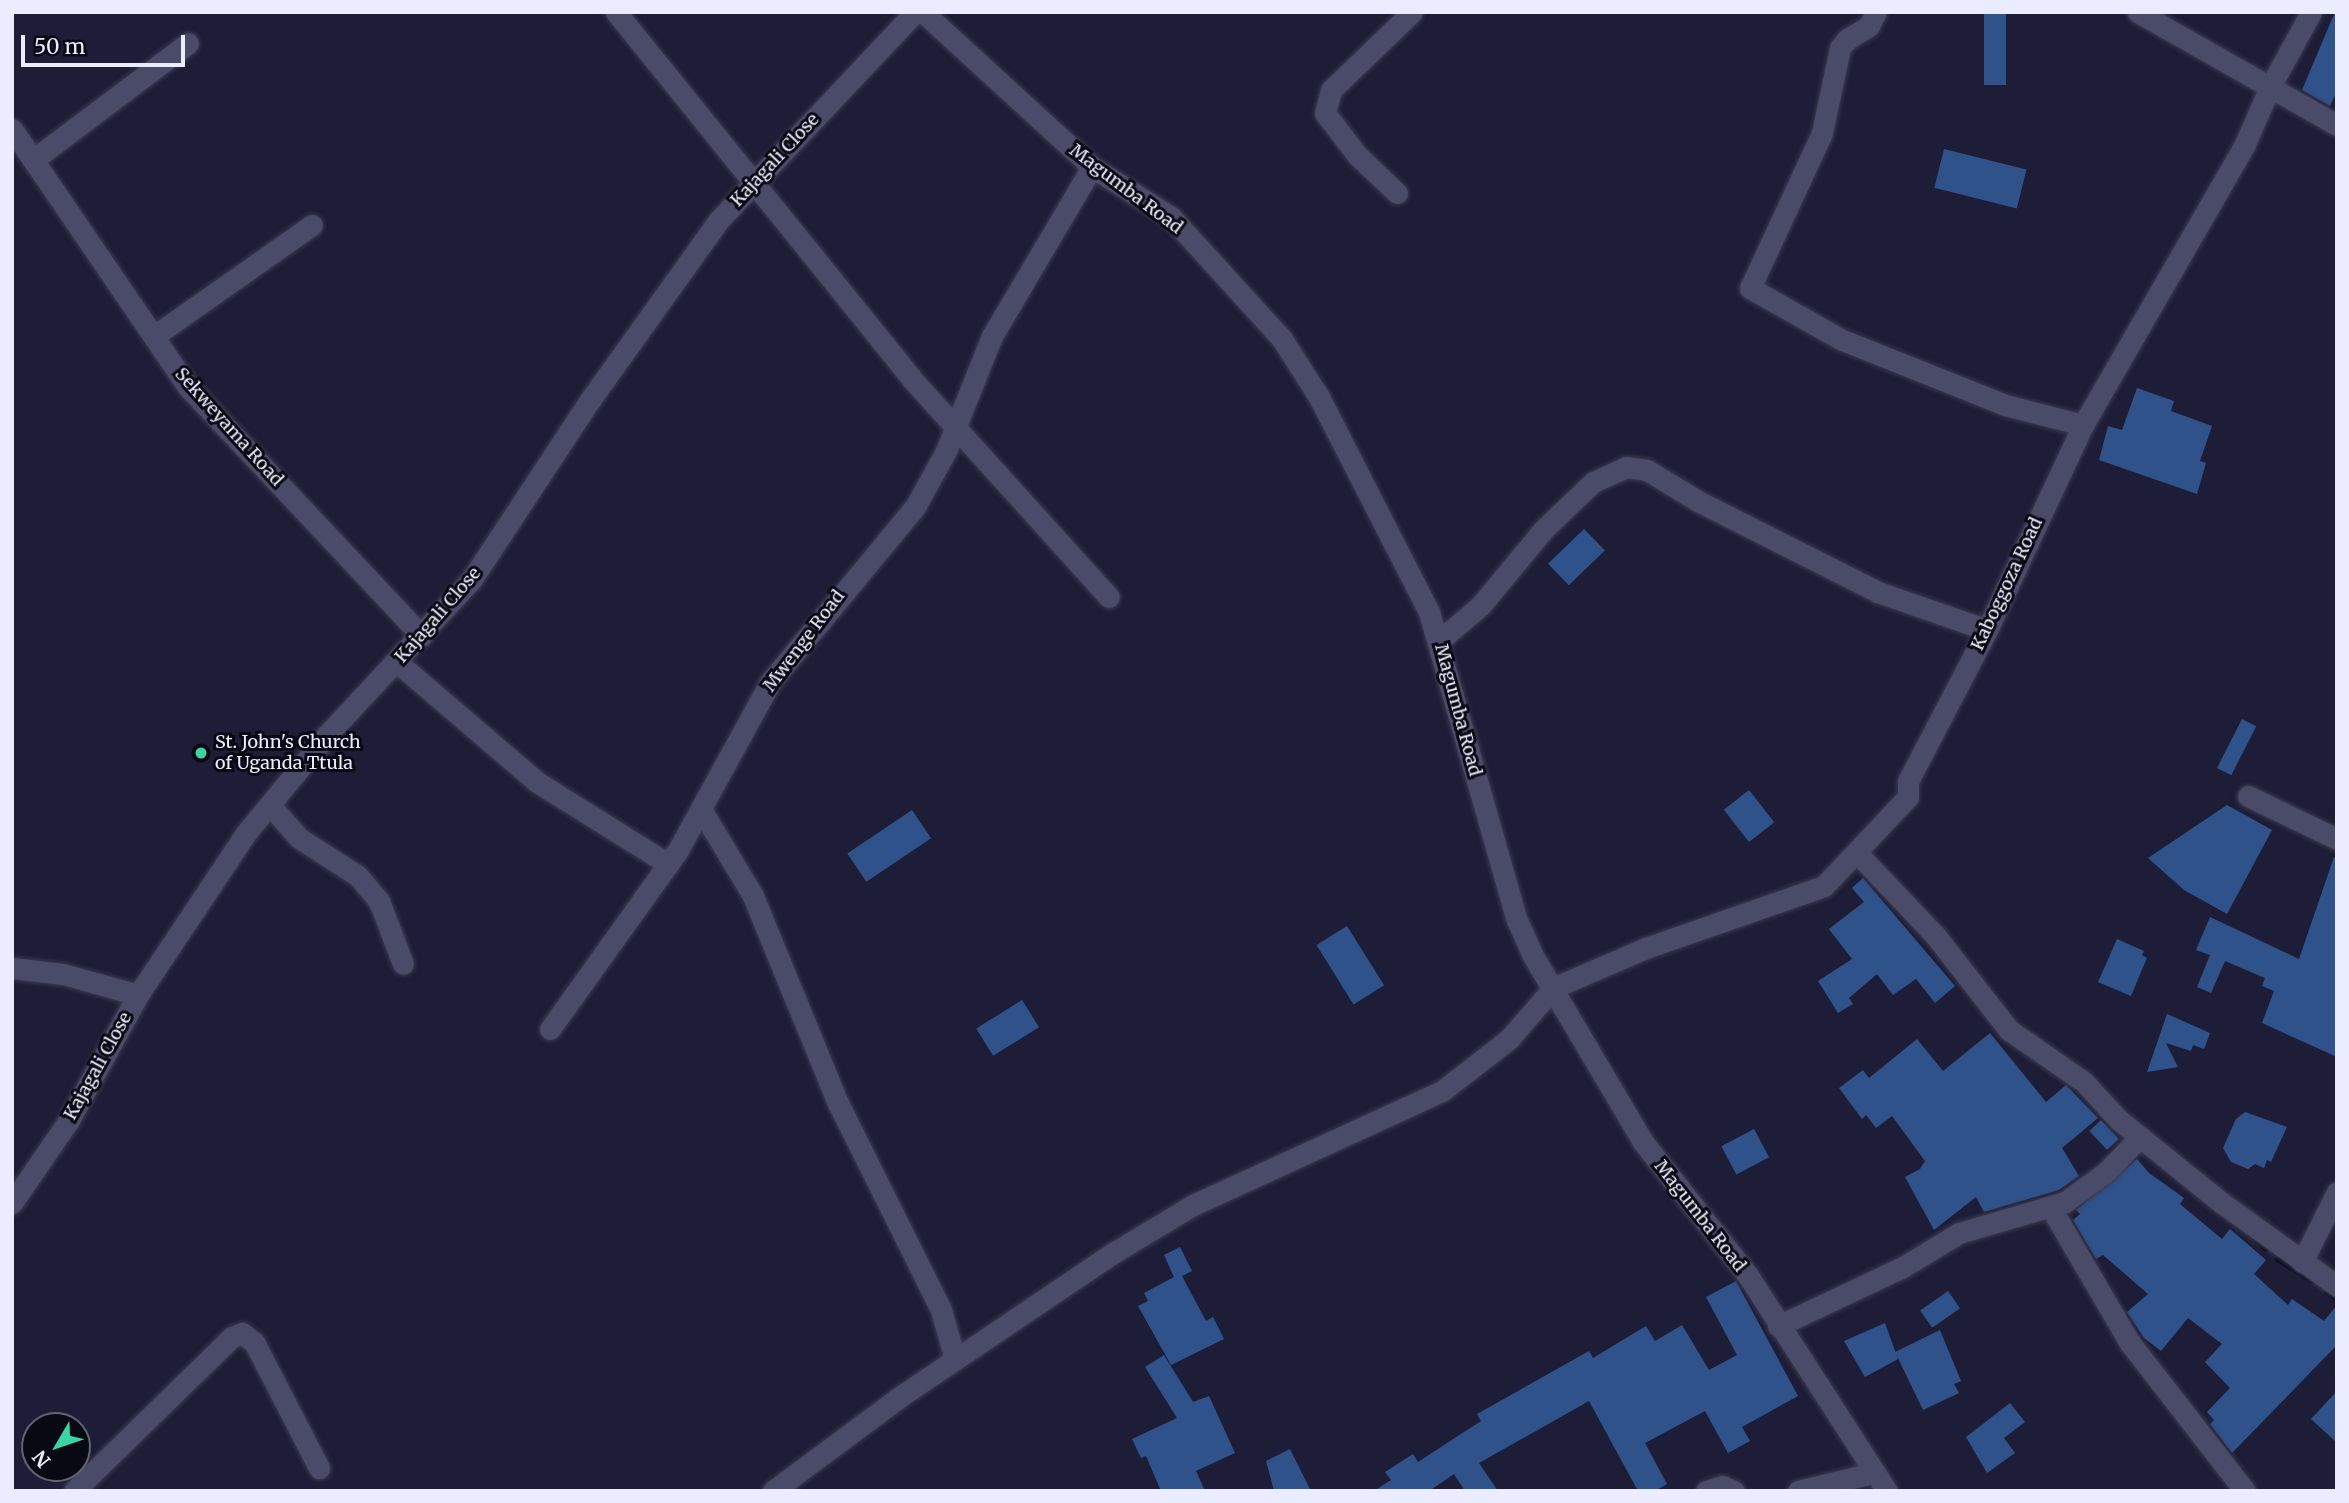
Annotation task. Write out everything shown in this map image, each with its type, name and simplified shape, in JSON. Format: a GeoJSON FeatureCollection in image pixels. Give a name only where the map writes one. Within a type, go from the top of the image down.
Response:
{"type":"FeatureCollection","features":[{"type":"Feature","properties":{"kind":"street"},"geometry":{"type":"LineString","coordinates":[[616,12],[751,184],[911,378],[1109,597]]}},
{"type":"Feature","properties":{"kind":"street","name":"Kajagali Close"},"geometry":{"type":"LineString","coordinates":[[12,1203],[69,1120],[138,995],[246,833],[472,579],[590,401],[718,221],[915,12]]}},
{"type":"Feature","properties":{"kind":"street","name":"Magumba Road"},"geometry":{"type":"LineString","coordinates":[[923,12],[1092,167],[1171,217],[1282,339],[1319,397],[1440,640],[1517,920],[1553,988],[1643,1142],[1746,1274],[1887,1491]]}},
{"type":"Feature","properties":{"kind":"street"},"geometry":{"type":"LineString","coordinates":[[1397,193],[1357,155],[1325,113],[1331,90],[1412,12]]}},
{"type":"Feature","properties":{"kind":"street"},"geometry":{"type":"LineString","coordinates":[[1876,12],[1869,26],[1840,48],[1822,134],[1750,288],[1840,339],[2004,405],[2083,425]]}},
{"type":"Feature","properties":{"kind":"street"},"geometry":{"type":"LineString","coordinates":[[2138,12],[2337,124]]}},
{"type":"Feature","properties":{"kind":"street","name":"Kaboggoza Road"},"geometry":{"type":"LineString","coordinates":[[1553,988],[1646,948],[1824,886],[1858,854],[1908,797],[1908,781],[1987,630],[2083,425],[2244,146],[2270,87],[2311,12]]}},
{"type":"Feature","properties":{"kind":"street"},"geometry":{"type":"LineString","coordinates":[[33,160],[188,43]]}},
{"type":"Feature","properties":{"kind":"street","name":"Sekweyama Road"},"geometry":{"type":"LineString","coordinates":[[12,129],[189,388],[422,636]]}},
{"type":"Feature","properties":{"kind":"street","name":"Mwenge Road"},"geometry":{"type":"LineString","coordinates":[[550,1029],[668,864],[702,811],[771,681],[915,507],[956,426],[992,336],[1092,167]]}},
{"type":"Feature","properties":{"kind":"street"},"geometry":{"type":"LineString","coordinates":[[154,336],[312,225]]}},
{"type":"Feature","properties":{"kind":"street"},"geometry":{"type":"LineString","coordinates":[[1440,640],[1481,604],[1543,530],[1593,482],[1626,467],[1647,470],[1698,501],[1866,586],[1987,630]]}},
{"type":"Feature","properties":{"kind":"street"},"geometry":{"type":"LineString","coordinates":[[397,662],[537,782],[668,864]]}},
{"type":"Feature","properties":{"kind":"street"},"geometry":{"type":"LineString","coordinates":[[2248,796],[2337,839]]}},
{"type":"Feature","properties":{"kind":"street"},"geometry":{"type":"LineString","coordinates":[[270,805],[299,838],[358,876],[379,901],[403,964]]}},
{"type":"Feature","properties":{"kind":"street"},"geometry":{"type":"LineString","coordinates":[[702,811],[753,897],[838,1103],[941,1310],[955,1359]]}},
{"type":"Feature","properties":{"kind":"street"},"geometry":{"type":"LineString","coordinates":[[1858,854],[1935,935],[2009,1030],[2084,1082],[2140,1138],[2337,1286]]}},
{"type":"Feature","properties":{"kind":"street"},"geometry":{"type":"LineString","coordinates":[[12,968],[63,974],[138,995]]}},
{"type":"Feature","properties":{"kind":"street"},"geometry":{"type":"LineString","coordinates":[[773,1491],[955,1359],[1193,1205],[1441,1091],[1509,1039],[1553,988]]}},
{"type":"Feature","properties":{"kind":"street"},"geometry":{"type":"LineString","coordinates":[[1778,1326],[1903,1267],[1959,1233],[2051,1208],[2106,1172],[2140,1138]]}},
{"type":"Feature","properties":{"kind":"street"},"geometry":{"type":"LineString","coordinates":[[2302,1262],[2337,1192]]}},
{"type":"Feature","properties":{"kind":"street"},"geometry":{"type":"LineString","coordinates":[[2051,1208],[2130,1343],[2245,1491]]}},
{"type":"Feature","properties":{"kind":"street"},"geometry":{"type":"LineString","coordinates":[[74,1491],[232,1337],[242,1333],[254,1342],[319,1468]]}},
{"type":"Feature","properties":{"kind":"street"},"geometry":{"type":"LineString","coordinates":[[1798,1491],[1873,1473]]}},
{"type":"Feature","properties":{"kind":"street"},"geometry":{"type":"LineString","coordinates":[[1706,1491],[1722,1486],[1734,1491]]}},
{"type":"Feature","properties":{"kind":"building"},"geometry":{"type":"Polygon","coordinates":[[[1984,12],[2006,12],[2006,85],[1984,85],[1984,12]]]}},
{"type":"Feature","properties":{"kind":"building"},"geometry":{"type":"Polygon","coordinates":[[[2335,12],[2337,91],[2330,106],[2302,90],[2335,12]]]}},
{"type":"Feature","properties":{"kind":"building"},"geometry":{"type":"Polygon","coordinates":[[[1944,149],[2026,170],[2017,208],[1934,188],[1944,149]]]}},
{"type":"Feature","properties":{"kind":"building"},"geometry":{"type":"Polygon","coordinates":[[[2137,388],[2174,401],[2171,411],[2212,426],[2200,461],[2206,463],[2197,494],[2099,460],[2108,426],[2122,430],[2137,388]]]}},
{"type":"Feature","properties":{"kind":"building"},"geometry":{"type":"Polygon","coordinates":[[[1584,529],[1605,551],[1569,585],[1548,564],[1584,529]]]}},
{"type":"Feature","properties":{"kind":"building"},"geometry":{"type":"Polygon","coordinates":[[[2242,719],[2256,726],[2231,775],[2217,768],[2242,719]]]}},
{"type":"Feature","properties":{"kind":"building"},"geometry":{"type":"Polygon","coordinates":[[[1749,790],[1774,822],[1749,842],[1724,810],[1749,790]]]}},
{"type":"Feature","properties":{"kind":"building"},"geometry":{"type":"Polygon","coordinates":[[[2227,805],[2272,830],[2227,914],[2184,890],[2148,858],[2227,805]]]}},
{"type":"Feature","properties":{"kind":"building"},"geometry":{"type":"Polygon","coordinates":[[[912,810],[931,838],[866,882],[847,854],[912,810]]]}},
{"type":"Feature","properties":{"kind":"building"},"geometry":{"type":"Polygon","coordinates":[[[2334,857],[2337,858],[2337,1057],[2262,1023],[2274,991],[2262,986],[2265,978],[2225,961],[2211,993],[2197,987],[2210,955],[2196,950],[2210,917],[2299,959],[2334,857]]]}},
{"type":"Feature","properties":{"kind":"building"},"geometry":{"type":"Polygon","coordinates":[[[1863,878],[1955,986],[1935,1003],[1916,979],[1893,995],[1877,974],[1849,998],[1853,1004],[1838,1013],[1818,981],[1852,959],[1829,929],[1864,902],[1852,888],[1863,878]]]}},
{"type":"Feature","properties":{"kind":"building"},"geometry":{"type":"Polygon","coordinates":[[[1347,926],[1384,985],[1354,1004],[1316,945],[1347,926]]]}},
{"type":"Feature","properties":{"kind":"building"},"geometry":{"type":"Polygon","coordinates":[[[2117,939],[2144,951],[2142,955],[2147,958],[2131,996],[2098,982],[2117,939]]]}},
{"type":"Feature","properties":{"kind":"building"},"geometry":{"type":"Polygon","coordinates":[[[1022,1000],[1039,1027],[993,1056],[976,1029],[1022,1000]]]}},
{"type":"Feature","properties":{"kind":"building"},"geometry":{"type":"Polygon","coordinates":[[[2167,1014],[2210,1033],[2204,1049],[2193,1045],[2191,1051],[2166,1043],[2178,1067],[2147,1072],[2167,1014]]]}},
{"type":"Feature","properties":{"kind":"building"},"geometry":{"type":"Polygon","coordinates":[[[1990,1033],[2046,1102],[2066,1085],[2098,1118],[2062,1148],[2079,1176],[2059,1190],[1984,1212],[1976,1197],[1934,1230],[1905,1177],[1920,1169],[1925,1161],[1892,1116],[1876,1128],[1866,1115],[1862,1119],[1839,1088],[1863,1070],[1869,1078],[1917,1039],[1943,1071],[1990,1033]]]}},
{"type":"Feature","properties":{"kind":"building"},"geometry":{"type":"Polygon","coordinates":[[[2245,1112],[2287,1127],[2271,1162],[2267,1160],[2264,1168],[2255,1164],[2248,1169],[2231,1162],[2223,1148],[2236,1119],[2245,1112]]]}},
{"type":"Feature","properties":{"kind":"building"},"geometry":{"type":"Polygon","coordinates":[[[2101,1120],[2119,1139],[2107,1150],[2089,1131],[2101,1120]]]}},
{"type":"Feature","properties":{"kind":"building"},"geometry":{"type":"Polygon","coordinates":[[[1754,1129],[1769,1157],[1736,1175],[1721,1146],[1754,1129]]]}},
{"type":"Feature","properties":{"kind":"building"},"geometry":{"type":"Polygon","coordinates":[[[2137,1159],[2149,1173],[2184,1198],[2180,1204],[2222,1239],[2230,1229],[2266,1260],[2254,1274],[2288,1305],[2292,1299],[2324,1321],[2337,1305],[2337,1345],[2232,1453],[2210,1424],[2214,1420],[2207,1412],[2230,1388],[2205,1362],[2222,1344],[2188,1318],[2161,1351],[2144,1338],[2127,1312],[2148,1294],[2103,1255],[2096,1259],[2073,1220],[2080,1214],[2076,1210],[2137,1159]]]}},
{"type":"Feature","properties":{"kind":"building"},"geometry":{"type":"Polygon","coordinates":[[[1180,1247],[1192,1271],[1182,1276],[1206,1321],[1213,1317],[1224,1339],[1171,1365],[1138,1306],[1148,1301],[1144,1293],[1174,1277],[1164,1255],[1180,1247]]]}},
{"type":"Feature","properties":{"kind":"building"},"geometry":{"type":"Polygon","coordinates":[[[1736,1281],[1798,1396],[1742,1427],[1750,1441],[1728,1453],[1705,1411],[1645,1443],[1667,1484],[1655,1491],[1638,1491],[1589,1401],[1479,1463],[1498,1491],[1465,1491],[1454,1474],[1429,1491],[1374,1491],[1391,1480],[1385,1472],[1413,1454],[1418,1462],[1481,1421],[1477,1414],[1589,1351],[1593,1358],[1646,1326],[1655,1341],[1682,1325],[1709,1370],[1737,1355],[1706,1297],[1736,1281]]]}},
{"type":"Feature","properties":{"kind":"building"},"geometry":{"type":"Polygon","coordinates":[[[1948,1291],[1960,1308],[1932,1328],[1920,1311],[1948,1291]]]}},
{"type":"Feature","properties":{"kind":"building"},"geometry":{"type":"Polygon","coordinates":[[[1885,1323],[1898,1359],[1865,1377],[1844,1341],[1885,1323]]]}},
{"type":"Feature","properties":{"kind":"building"},"geometry":{"type":"Polygon","coordinates":[[[1940,1330],[1961,1381],[1954,1384],[1959,1393],[1923,1410],[1895,1352],[1940,1330]]]}},
{"type":"Feature","properties":{"kind":"building"},"geometry":{"type":"Polygon","coordinates":[[[1164,1355],[1193,1402],[1209,1396],[1235,1453],[1196,1471],[1205,1491],[1161,1491],[1146,1456],[1141,1458],[1132,1439],[1177,1418],[1145,1367],[1164,1355]]]}},
{"type":"Feature","properties":{"kind":"building"},"geometry":{"type":"Polygon","coordinates":[[[2337,1391],[2337,1443],[2311,1419],[2337,1391]]]}},
{"type":"Feature","properties":{"kind":"building"},"geometry":{"type":"Polygon","coordinates":[[[2010,1403],[2025,1422],[2004,1438],[2015,1453],[1987,1473],[1966,1437],[2010,1403]]]}},
{"type":"Feature","properties":{"kind":"building"},"geometry":{"type":"Polygon","coordinates":[[[1290,1449],[1311,1491],[1274,1491],[1266,1461],[1290,1449]]]}},
{"type":"Feature","properties":{"kind":"waterway"},"geometry":{"type":"LineString","coordinates":[[2256,1239],[2266,1249]]}},
{"type":"Feature","properties":{"kind":"waterway"},"geometry":{"type":"LineString","coordinates":[[2278,1259],[2312,1281]]}},
{"type":"Feature","properties":{"kind":"waterway"},"geometry":{"type":"LineString","coordinates":[[2327,1292],[2337,1299]]}},
{"type":"Feature","properties":{"kind":"place","name":"St. John's Church of Uganda Ttula"},"geometry":{"type":"Point","coordinates":[201,753]}}]}
